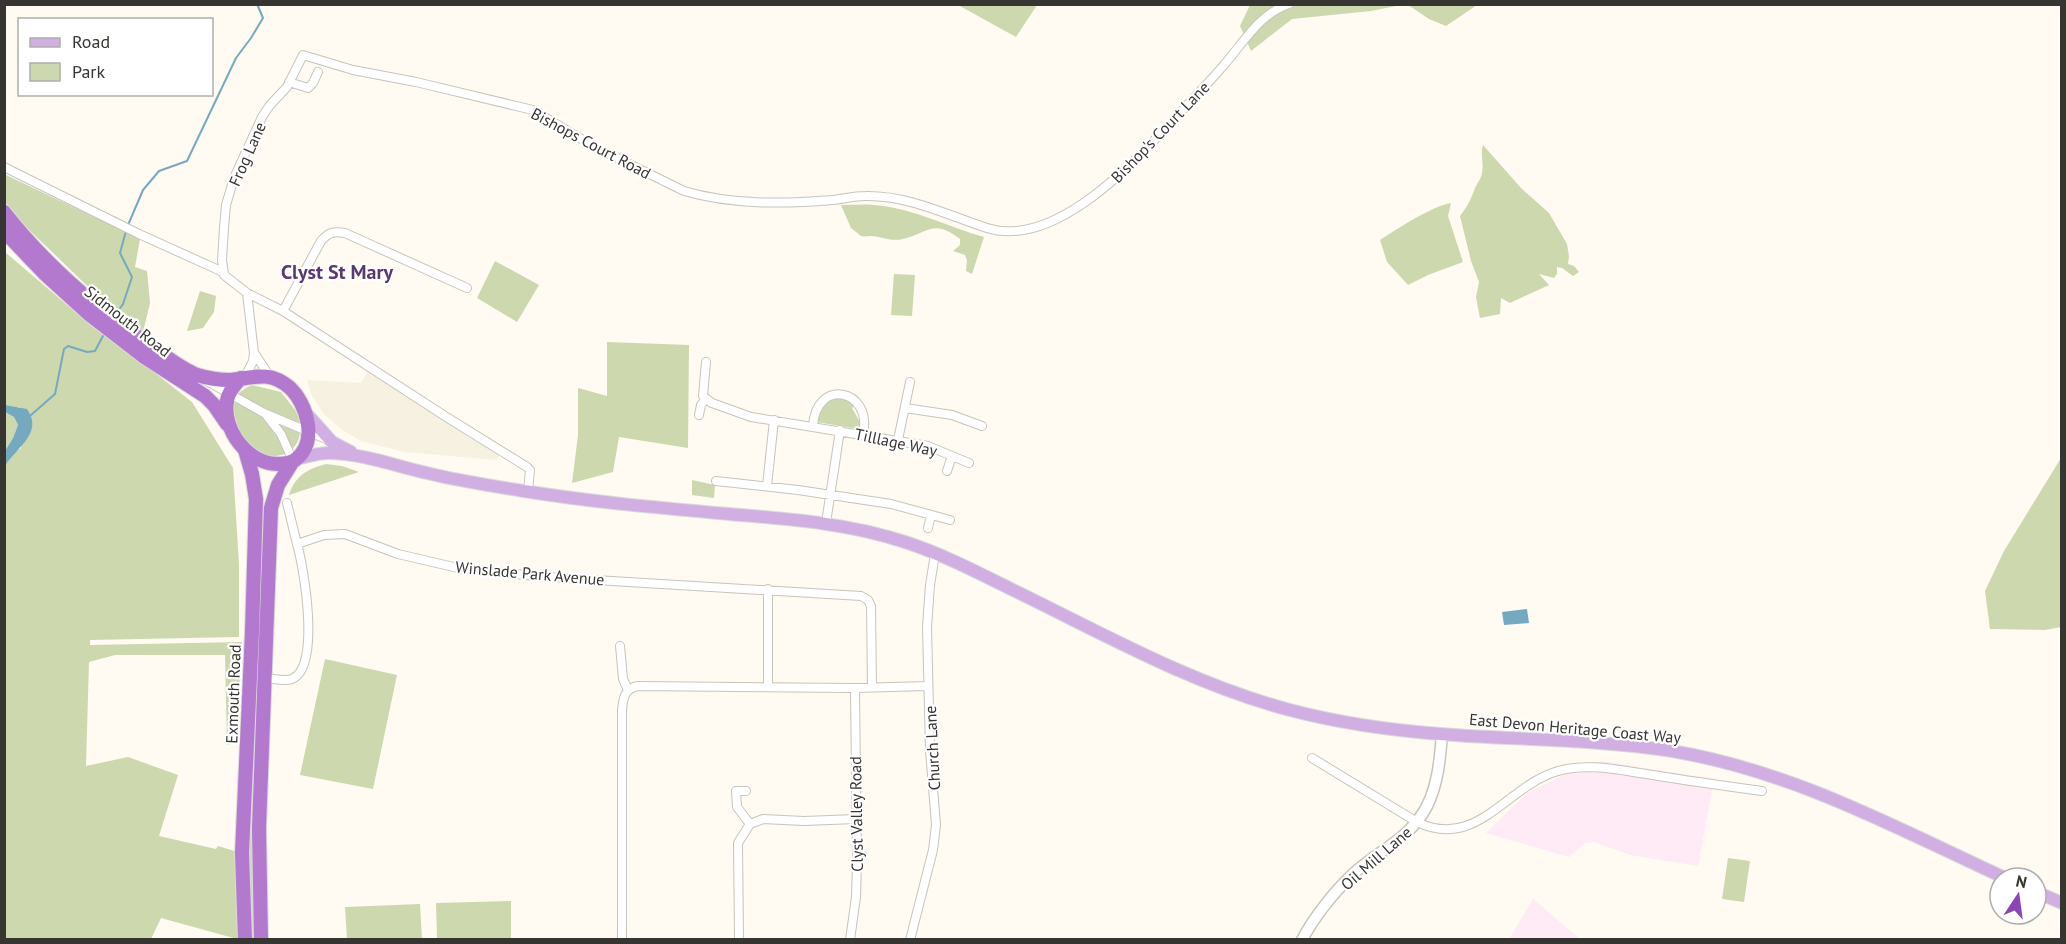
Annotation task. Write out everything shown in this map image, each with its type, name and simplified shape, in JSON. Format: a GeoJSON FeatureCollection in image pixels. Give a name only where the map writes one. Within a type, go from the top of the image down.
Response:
{"type":"FeatureCollection","features":[{"type":"Feature","properties":{"kind":"highway","name":"Sidmouth Road"},"geometry":{"type":"LineString","coordinates":[[4,212],[93,310]]}},
{"type":"Feature","properties":{"kind":"highway","name":"Sidmouth Road"},"geometry":{"type":"LineString","coordinates":[[4,231],[44,273],[205,396],[214,405],[245,450]]}},
{"type":"Feature","properties":{"kind":"highway","name":"Sidmouth Road"},"geometry":{"type":"LineString","coordinates":[[115,327],[199,376],[215,379],[256,375],[271,377]]}},
{"type":"Feature","properties":{"kind":"highway"},"geometry":{"type":"LineString","coordinates":[[234,434],[227,408],[229,395],[243,377]]}},
{"type":"Feature","properties":{"kind":"highway"},"geometry":{"type":"LineString","coordinates":[[271,377],[291,390],[299,400],[308,431]]}},
{"type":"Feature","properties":{"kind":"highway","name":"Exmouth Road"},"geometry":{"type":"LineString","coordinates":[[261,939],[259,828],[272,500],[278,485],[305,447],[308,431]]}},
{"type":"Feature","properties":{"kind":"highway"},"geometry":{"type":"LineString","coordinates":[[245,450],[264,462],[285,464],[295,460]]}},
{"type":"Feature","properties":{"kind":"highway","name":"Exmouth Road"},"geometry":{"type":"LineString","coordinates":[[245,450],[252,474],[255,499],[242,853],[245,939]]}},
{"type":"Feature","properties":{"kind":"main road"},"geometry":{"type":"LineString","coordinates":[[303,409],[332,442],[360,456]]}},
{"type":"Feature","properties":{"kind":"main road"},"geometry":{"type":"LineString","coordinates":[[295,460],[329,452],[360,456]]}},
{"type":"Feature","properties":{"kind":"main road","name":"East Devon Heritage Coast Way"},"geometry":{"type":"LineString","coordinates":[[360,456],[432,475],[528,492],[642,506],[826,523],[876,533],[966,567],[1144,655],[1222,689],[1287,709],[1333,720],[1442,734],[1654,749],[1714,760],[1757,770],[1798,784],[1875,816],[1988,870]]}},
{"type":"Feature","properties":{"kind":"street","name":"Bishop's Court Lane"},"geometry":{"type":"LineString","coordinates":[[729,200],[770,203],[866,196],[892,198],[918,203],[990,229],[1006,232],[1018,231],[1053,220],[1081,206],[1115,181],[1224,65],[1263,18],[1277,8],[1289,4]]}},
{"type":"Feature","properties":{"kind":"street","name":"Frog Lane"},"geometry":{"type":"LineString","coordinates":[[223,272],[226,205],[234,178],[262,117],[289,82],[302,56],[381,75]]}},
{"type":"Feature","properties":{"kind":"street"},"geometry":{"type":"LineString","coordinates":[[289,82],[308,88],[318,72]]}},
{"type":"Feature","properties":{"kind":"street","name":"Bishops Court Road"},"geometry":{"type":"LineString","coordinates":[[381,75],[533,110],[593,146],[684,191],[729,200]]}},
{"type":"Feature","properties":{"kind":"street"},"geometry":{"type":"LineString","coordinates":[[4,167],[118,224],[223,272],[247,293],[283,311],[527,467],[530,470],[528,492]]}},
{"type":"Feature","properties":{"kind":"street"},"geometry":{"type":"LineString","coordinates":[[283,311],[321,241],[328,233],[345,233],[453,277],[467,288]]}},
{"type":"Feature","properties":{"kind":"street"},"geometry":{"type":"LineString","coordinates":[[243,377],[253,361],[254,353],[247,293]]}},
{"type":"Feature","properties":{"kind":"street"},"geometry":{"type":"LineString","coordinates":[[254,353],[271,377]]}},
{"type":"Feature","properties":{"kind":"street"},"geometry":{"type":"LineString","coordinates":[[699,415],[701,405],[705,400],[703,396],[706,362]]}},
{"type":"Feature","properties":{"kind":"street"},"geometry":{"type":"LineString","coordinates":[[199,376],[264,413],[332,442]]}},
{"type":"Feature","properties":{"kind":"street"},"geometry":{"type":"LineString","coordinates":[[898,440],[910,382]]}},
{"type":"Feature","properties":{"kind":"street"},"geometry":{"type":"LineString","coordinates":[[813,426],[814,414],[820,402],[831,396],[842,394],[854,399],[860,407],[865,422],[863,434]]}},
{"type":"Feature","properties":{"kind":"street","name":"Tilllage Way"},"geometry":{"type":"LineString","coordinates":[[705,400],[751,417],[928,446],[969,463]]}},
{"type":"Feature","properties":{"kind":"street"},"geometry":{"type":"LineString","coordinates":[[905,408],[952,415],[982,426]]}},
{"type":"Feature","properties":{"kind":"street"},"geometry":{"type":"LineString","coordinates":[[264,413],[281,434],[295,460]]}},
{"type":"Feature","properties":{"kind":"street"},"geometry":{"type":"LineString","coordinates":[[767,486],[774,420]]}},
{"type":"Feature","properties":{"kind":"street"},"geometry":{"type":"LineString","coordinates":[[826,523],[840,430]]}},
{"type":"Feature","properties":{"kind":"street","name":"Tilllage Way"},"geometry":{"type":"LineString","coordinates":[[947,471],[952,456]]}},
{"type":"Feature","properties":{"kind":"street"},"geometry":{"type":"LineString","coordinates":[[716,481],[891,504],[950,520]]}},
{"type":"Feature","properties":{"kind":"street"},"geometry":{"type":"LineString","coordinates":[[250,677],[293,679],[303,664],[309,620],[305,586],[288,503]]}},
{"type":"Feature","properties":{"kind":"street"},"geometry":{"type":"LineString","coordinates":[[928,528],[931,515]]}},
{"type":"Feature","properties":{"kind":"street","name":"Winslade Park Avenue"},"geometry":{"type":"LineString","coordinates":[[297,544],[324,535],[345,534],[398,554],[458,568],[546,577],[861,596],[868,600],[871,606],[872,687]]}},
{"type":"Feature","properties":{"kind":"street","name":"Church Lane"},"geometry":{"type":"LineString","coordinates":[[910,939],[933,850],[936,825],[930,750],[927,627],[935,554]]}},
{"type":"Feature","properties":{"kind":"street"},"geometry":{"type":"LineString","coordinates":[[768,589],[768,686]]}},
{"type":"Feature","properties":{"kind":"street"},"geometry":{"type":"LineString","coordinates":[[620,646],[623,679],[628,690]]}},
{"type":"Feature","properties":{"kind":"street"},"geometry":{"type":"LineString","coordinates":[[622,939],[622,710],[628,690],[638,686],[855,688],[928,686]]}},
{"type":"Feature","properties":{"kind":"street","name":"Clyst Valley Road"},"geometry":{"type":"LineString","coordinates":[[850,939],[856,897],[855,688]]}},
{"type":"Feature","properties":{"kind":"street","name":"Oil Mill Lane"},"geometry":{"type":"LineString","coordinates":[[1302,939],[1338,890],[1353,875],[1403,837],[1417,822],[1434,789],[1442,734]]}},
{"type":"Feature","properties":{"kind":"street"},"geometry":{"type":"LineString","coordinates":[[1312,758],[1417,822],[1438,830],[1459,829],[1470,825],[1546,775],[1580,767],[1594,767],[1762,791]]}},
{"type":"Feature","properties":{"kind":"street"},"geometry":{"type":"LineString","coordinates":[[746,791],[733,791],[737,807],[750,824]]}},
{"type":"Feature","properties":{"kind":"street"},"geometry":{"type":"LineString","coordinates":[[739,939],[738,843],[750,824],[763,819],[856,819]]}},
{"type":"Feature","properties":{"kind":"shaded area"},"geometry":{"type":"Polygon","coordinates":[[[368,371],[500,455],[496,460],[404,452],[361,441],[342,430],[324,414],[311,394],[307,380],[361,383],[368,371]]]}},
{"type":"Feature","properties":{"kind":"shaded area"},"geometry":{"type":"Polygon","coordinates":[[[1601,761],[1714,779],[1698,866],[1630,855],[1594,842],[1585,843],[1569,857],[1486,833],[1527,793],[1564,775],[1594,772],[1601,761]]]}},
{"type":"Feature","properties":{"kind":"shaded area"},"geometry":{"type":"Polygon","coordinates":[[[1533,899],[1580,939],[1509,939],[1533,899]]]}},
{"type":"Feature","properties":{"kind":"green space"},"geometry":{"type":"Polygon","coordinates":[[[958,5],[1037,5],[1016,37],[958,5]]]}},
{"type":"Feature","properties":{"kind":"green space"},"geometry":{"type":"Polygon","coordinates":[[[1250,5],[1401,5],[1371,11],[1292,19],[1251,51],[1240,26],[1250,5]]]}},
{"type":"Feature","properties":{"kind":"green space"},"geometry":{"type":"Polygon","coordinates":[[[1408,5],[1477,5],[1446,26],[1429,19],[1408,5]]]}},
{"type":"Feature","properties":{"kind":"green space"},"geometry":{"type":"Polygon","coordinates":[[[1483,145],[1521,188],[1549,213],[1567,244],[1568,264],[1574,266],[1579,272],[1573,276],[1557,267],[1557,274],[1554,278],[1539,274],[1549,285],[1510,303],[1501,298],[1500,314],[1480,318],[1476,297],[1479,282],[1471,261],[1460,216],[1481,175],[1483,145]]]}},
{"type":"Feature","properties":{"kind":"green space"},"geometry":{"type":"Polygon","coordinates":[[[4,174],[140,239],[135,267],[147,271],[150,303],[142,336],[21,222],[5,202],[4,174]]]}},
{"type":"Feature","properties":{"kind":"green space"},"geometry":{"type":"Polygon","coordinates":[[[1451,203],[1448,216],[1463,262],[1408,285],[1387,262],[1380,240],[1425,213],[1451,203]]]}},
{"type":"Feature","properties":{"kind":"green space"},"geometry":{"type":"Polygon","coordinates":[[[841,205],[874,205],[903,210],[984,237],[972,274],[966,271],[965,255],[953,251],[960,245],[960,239],[951,233],[937,228],[898,240],[862,236],[851,228],[841,205]]]}},
{"type":"Feature","properties":{"kind":"green space"},"geometry":{"type":"Polygon","coordinates":[[[5,252],[94,328],[192,402],[233,468],[239,564],[239,637],[90,640],[90,645],[242,642],[237,743],[227,745],[225,655],[115,655],[89,662],[86,766],[128,757],[178,775],[159,836],[216,849],[218,846],[238,852],[237,939],[161,918],[151,939],[5,939],[4,466],[21,448],[20,407],[5,405],[5,252]]]}},
{"type":"Feature","properties":{"kind":"green space"},"geometry":{"type":"Polygon","coordinates":[[[495,261],[539,285],[517,322],[477,298],[495,261]]]}},
{"type":"Feature","properties":{"kind":"green space"},"geometry":{"type":"Polygon","coordinates":[[[894,274],[915,275],[912,316],[891,315],[894,274]]]}},
{"type":"Feature","properties":{"kind":"green space"},"geometry":{"type":"Polygon","coordinates":[[[200,291],[216,296],[214,312],[203,328],[187,331],[200,291]]]}},
{"type":"Feature","properties":{"kind":"green space"},"geometry":{"type":"Polygon","coordinates":[[[607,342],[689,345],[688,448],[619,437],[613,472],[572,483],[578,435],[578,388],[607,396],[607,342]]]}},
{"type":"Feature","properties":{"kind":"green space"},"geometry":{"type":"Polygon","coordinates":[[[252,385],[281,392],[292,405],[299,419],[300,433],[291,451],[272,456],[261,454],[241,436],[235,419],[234,403],[240,392],[252,385]]]}},
{"type":"Feature","properties":{"kind":"green space"},"geometry":{"type":"Polygon","coordinates":[[[835,397],[844,398],[856,405],[852,408],[861,424],[859,429],[816,422],[822,407],[835,397]]]}},
{"type":"Feature","properties":{"kind":"green space"},"geometry":{"type":"Polygon","coordinates":[[[5,412],[14,417],[18,425],[5,451],[5,412]]]}},
{"type":"Feature","properties":{"kind":"green space"},"geometry":{"type":"Polygon","coordinates":[[[2061,458],[2061,627],[2045,630],[1990,629],[1985,591],[2004,551],[2061,458]]]}},
{"type":"Feature","properties":{"kind":"green space"},"geometry":{"type":"Polygon","coordinates":[[[326,464],[342,466],[359,472],[289,495],[298,478],[313,468],[326,464]]]}},
{"type":"Feature","properties":{"kind":"green space"},"geometry":{"type":"Polygon","coordinates":[[[692,480],[715,485],[714,498],[692,495],[692,480]]]}},
{"type":"Feature","properties":{"kind":"green space"},"geometry":{"type":"Polygon","coordinates":[[[325,659],[397,675],[373,789],[300,775],[325,659]]]}},
{"type":"Feature","properties":{"kind":"green space"},"geometry":{"type":"Polygon","coordinates":[[[258,709],[257,939],[247,940],[246,820],[258,709]]]}},
{"type":"Feature","properties":{"kind":"green space"},"geometry":{"type":"Polygon","coordinates":[[[1728,858],[1750,861],[1744,902],[1722,899],[1728,858]]]}},
{"type":"Feature","properties":{"kind":"green space"},"geometry":{"type":"Polygon","coordinates":[[[511,901],[511,939],[437,939],[436,903],[511,901]]]}},
{"type":"Feature","properties":{"kind":"green space"},"geometry":{"type":"Polygon","coordinates":[[[420,904],[422,939],[347,939],[345,907],[420,904]]]}},
{"type":"Feature","properties":{"kind":"water"},"geometry":{"type":"Polygon","coordinates":[[[5,405],[27,409],[32,426],[26,440],[5,466],[5,451],[18,425],[14,417],[5,412],[5,405]]]}},
{"type":"Feature","properties":{"kind":"water"},"geometry":{"type":"Polygon","coordinates":[[[1527,609],[1529,623],[1504,625],[1502,612],[1527,609]]]}},
{"type":"Feature","properties":{"kind":"waterway"},"geometry":{"type":"LineString","coordinates":[[128,225],[143,190],[159,171],[187,161],[236,58],[263,18],[257,4]]}},
{"type":"Feature","properties":{"kind":"waterway"},"geometry":{"type":"LineString","coordinates":[[116,314],[123,304],[132,277],[120,253],[126,231]]}},
{"type":"Feature","properties":{"kind":"waterway"},"geometry":{"type":"LineString","coordinates":[[31,415],[55,394],[64,349],[68,346],[87,352],[95,351],[104,334]]}},
{"type":"Feature","properties":{"kind":"district","name":"Clyst St Mary"},"geometry":{"type":"Point","coordinates":[337,272]}}]}
